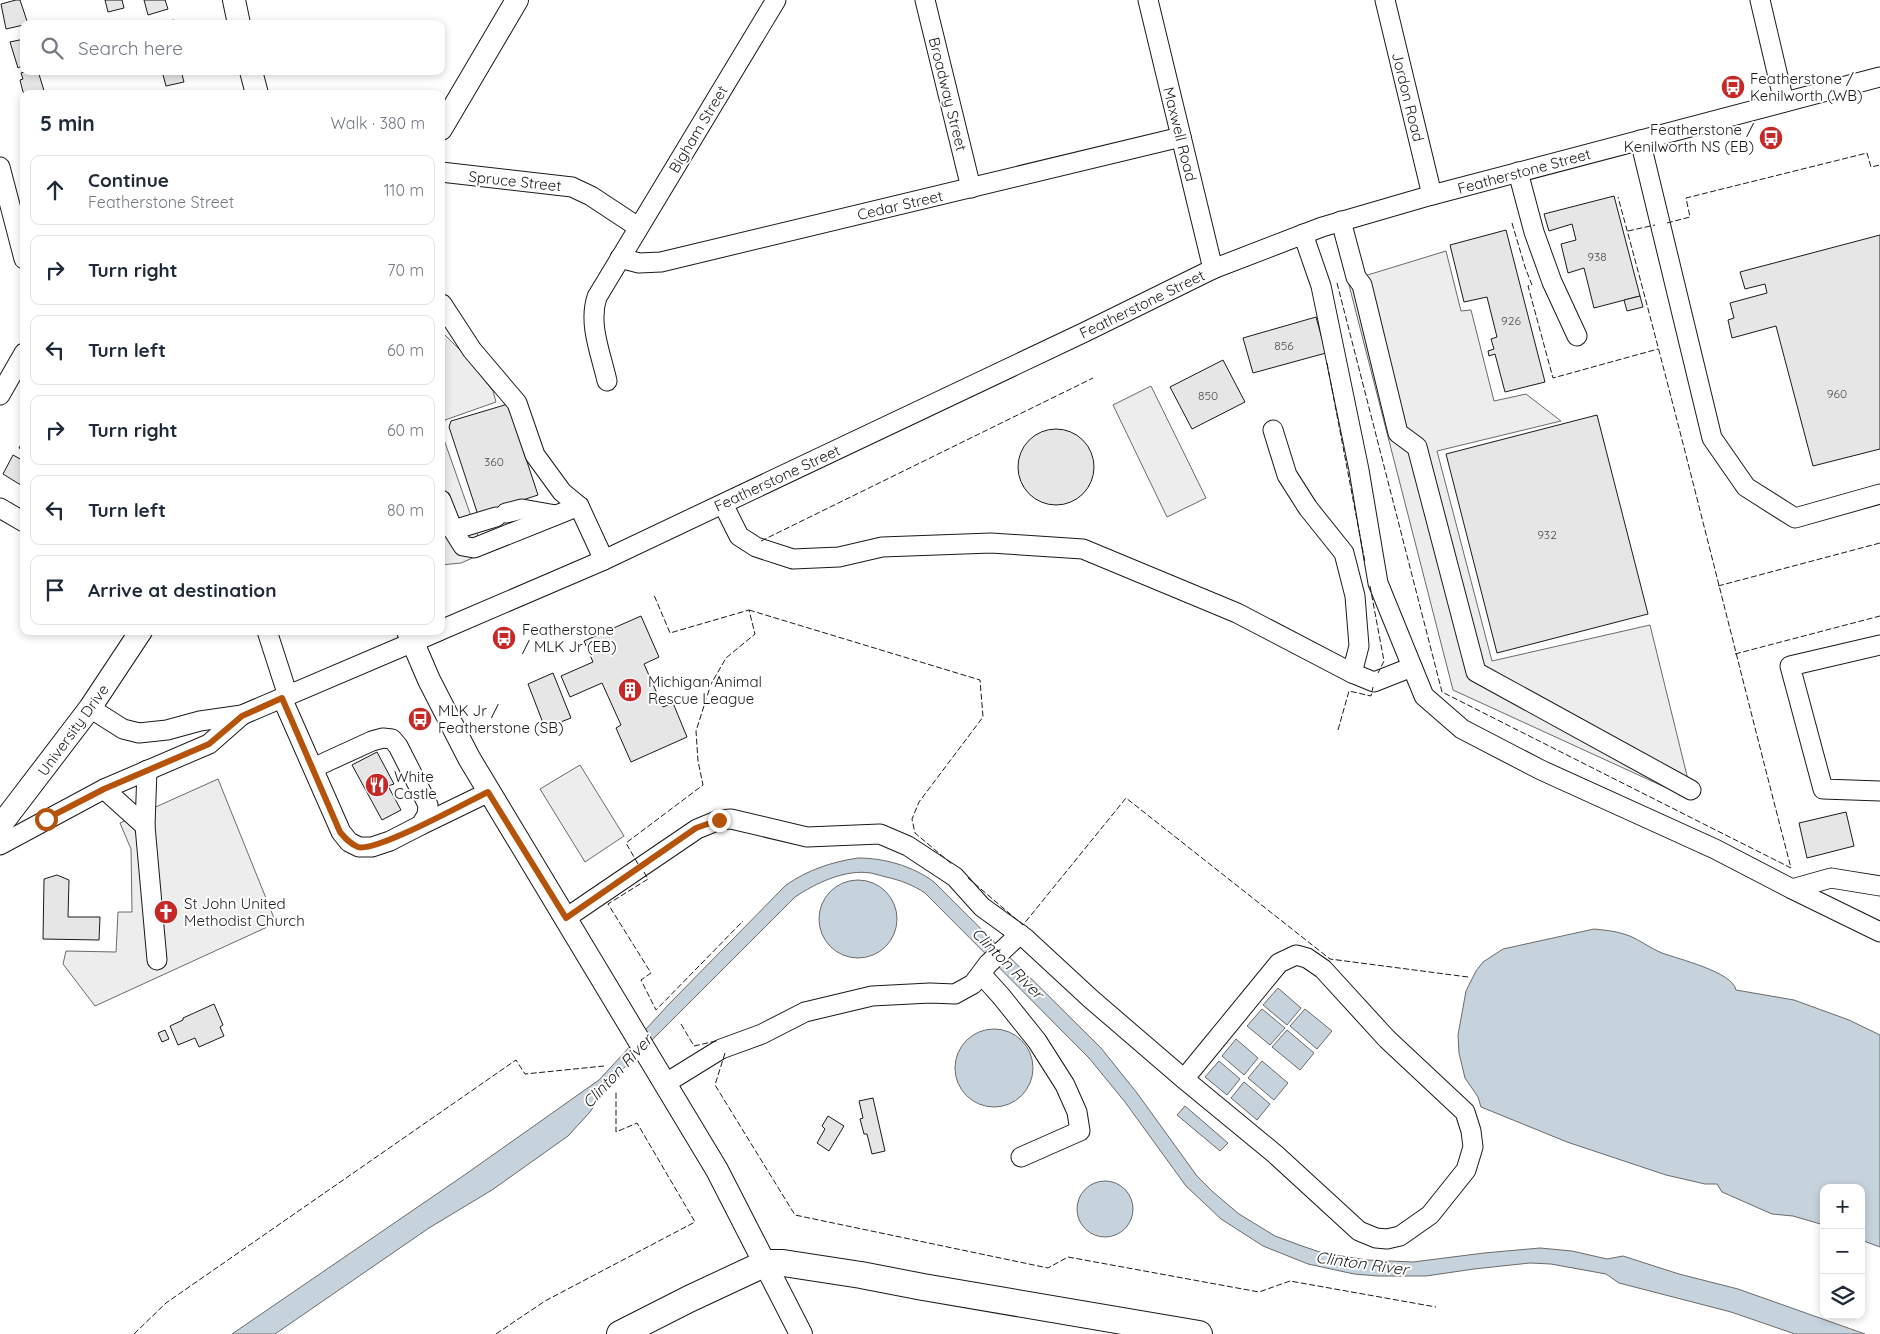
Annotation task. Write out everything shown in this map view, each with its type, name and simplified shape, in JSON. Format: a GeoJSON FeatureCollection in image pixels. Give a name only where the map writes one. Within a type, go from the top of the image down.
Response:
{"type":"FeatureCollection","features":[{"type":"Feature","properties":{"kind":"highway"},"geometry":{"type":"LineString","coordinates":[[620,1334],[766,1263],[799,1265],[861,1275],[923,1288],[1199,1334]]}},
{"type":"Feature","properties":{"kind":"main road"},"geometry":{"type":"LineString","coordinates":[[234,0],[239,20]]}},
{"type":"Feature","properties":{"kind":"main road"},"geometry":{"type":"LineString","coordinates":[[445,121],[516,0]]}},
{"type":"Feature","properties":{"kind":"main road"},"geometry":{"type":"LineString","coordinates":[[252,75],[256,90]]}},
{"type":"Feature","properties":{"kind":"main road","name":"University Drive"},"geometry":{"type":"LineString","coordinates":[[0,826],[90,708],[138,635]]}},
{"type":"Feature","properties":{"kind":"main road"},"geometry":{"type":"LineString","coordinates":[[411,637],[445,711],[488,792],[717,1170],[801,1334]]}},
{"type":"Feature","properties":{"kind":"street","name":"Bigham Street"},"geometry":{"type":"LineString","coordinates":[[607,381],[594,326],[594,308],[599,292],[776,0]]}},
{"type":"Feature","properties":{"kind":"street","name":"Broadway Street"},"geometry":{"type":"LineString","coordinates":[[926,0],[971,188]]}},
{"type":"Feature","properties":{"kind":"street","name":"Maxwell Road"},"geometry":{"type":"LineString","coordinates":[[1148,0],[1213,269]]}},
{"type":"Feature","properties":{"kind":"street","name":"Jordon Road"},"geometry":{"type":"LineString","coordinates":[[1385,0],[1432,195]]}},
{"type":"Feature","properties":{"kind":"street"},"geometry":{"type":"LineString","coordinates":[[1760,0],[1784,102]]}},
{"type":"Feature","properties":{"kind":"street","name":"Featherstone Street"},"geometry":{"type":"LineString","coordinates":[[445,629],[604,560],[1085,332],[1213,269],[1303,234],[1341,221],[1518,172],[1784,102],[1879,81]]}},
{"type":"Feature","properties":{"kind":"street","name":"Cedar Street"},"geometry":{"type":"LineString","coordinates":[[620,258],[638,263],[661,262],[1181,137]]}},
{"type":"Feature","properties":{"kind":"street"},"geometry":{"type":"LineString","coordinates":[[1640,140],[1712,438],[1746,487],[1795,518],[1880,494]]}},
{"type":"Feature","properties":{"kind":"street"},"geometry":{"type":"LineString","coordinates":[[0,167],[20,244]]}},
{"type":"Feature","properties":{"kind":"street","name":"Spruce Street"},"geometry":{"type":"LineString","coordinates":[[445,172],[572,187],[591,196],[638,227]]}},
{"type":"Feature","properties":{"kind":"street"},"geometry":{"type":"LineString","coordinates":[[1518,172],[1529,216],[1552,282],[1577,336]]}},
{"type":"Feature","properties":{"kind":"street"},"geometry":{"type":"LineString","coordinates":[[1341,221],[1356,277],[1362,284],[1398,433],[1417,447],[1476,672],[1691,790]]}},
{"type":"Feature","properties":{"kind":"street"},"geometry":{"type":"LineString","coordinates":[[1303,234],[1321,286],[1359,470],[1378,583],[1424,696],[1462,729],[1541,770],[1715,849],[1880,932]]}},
{"type":"Feature","properties":{"kind":"street"},"geometry":{"type":"LineString","coordinates":[[445,309],[472,350],[517,403],[535,455],[562,492],[579,506],[604,560]]}},
{"type":"Feature","properties":{"kind":"street"},"geometry":{"type":"LineString","coordinates":[[0,395],[20,360]]}},
{"type":"Feature","properties":{"kind":"street"},"geometry":{"type":"LineString","coordinates":[[1273,430],[1287,475],[1308,508],[1344,553],[1356,596],[1359,646],[1352,673]]}},
{"type":"Feature","properties":{"kind":"street"},"geometry":{"type":"LineString","coordinates":[[723,504],[739,536],[756,547],[793,559],[839,557],[892,546],[992,544],[1083,549],[1237,613],[1352,673],[1374,682],[1412,667]]}},
{"type":"Feature","properties":{"kind":"street"},"geometry":{"type":"LineString","coordinates":[[445,509],[458,538],[474,548],[579,506]]}},
{"type":"Feature","properties":{"kind":"street"},"geometry":{"type":"LineString","coordinates":[[0,508],[20,520]]}},
{"type":"Feature","properties":{"kind":"street"},"geometry":{"type":"LineString","coordinates":[[458,538],[501,515],[522,509],[556,516]]}},
{"type":"Feature","properties":{"kind":"street"},"geometry":{"type":"LineString","coordinates":[[267,635],[285,697],[340,832],[349,842],[359,848],[372,847],[390,841],[488,792]]}},
{"type":"Feature","properties":{"kind":"street","name":"Featherstone Street"},"geometry":{"type":"LineString","coordinates":[[0,845],[104,789],[209,744],[242,716],[411,637]]}},
{"type":"Feature","properties":{"kind":"street"},"geometry":{"type":"LineString","coordinates":[[1880,644],[1790,666],[1823,788],[1880,791]]}},
{"type":"Feature","properties":{"kind":"street","name":"Featherstone Street"},"geometry":{"type":"LineString","coordinates":[[90,708],[123,729],[140,733],[167,730],[200,721],[242,716]]}},
{"type":"Feature","properties":{"kind":"street"},"geometry":{"type":"LineString","coordinates":[[314,768],[372,741],[383,738],[392,740],[398,746],[428,805],[427,815],[421,825]]}},
{"type":"Feature","properties":{"kind":"street"},"geometry":{"type":"LineString","coordinates":[[147,770],[145,826],[158,960]]}},
{"type":"Feature","properties":{"kind":"street"},"geometry":{"type":"LineString","coordinates":[[104,789],[145,826]]}},
{"type":"Feature","properties":{"kind":"street"},"geometry":{"type":"LineString","coordinates":[[566,918],[696,828],[719,820],[731,819],[807,837],[880,834],[908,846],[955,877],[982,907],[1016,938],[1274,1154],[1359,1231],[1376,1238],[1388,1239],[1400,1236],[1430,1216],[1466,1170],[1473,1147],[1471,1131],[1465,1112],[1387,1039],[1323,969],[1308,958],[1296,955],[1279,963],[1184,1078]]}},
{"type":"Feature","properties":{"kind":"street"},"geometry":{"type":"LineString","coordinates":[[1792,889],[1830,878],[1880,886]]}},
{"type":"Feature","properties":{"kind":"street"},"geometry":{"type":"LineString","coordinates":[[664,1080],[721,1049],[762,1034],[805,1012],[872,996],[930,993],[955,994],[973,984],[984,969],[1016,938]]}},
{"type":"Feature","properties":{"kind":"street"},"geometry":{"type":"LineString","coordinates":[[984,969],[1001,996],[1037,1041],[1065,1085],[1077,1112],[1080,1131],[1021,1157]]}},
{"type":"Feature","properties":{"kind":"shaded area"},"geometry":{"type":"Polygon","coordinates":[[[1446,251],[1461,311],[1471,310],[1494,401],[1526,394],[1561,421],[1437,451],[1492,661],[1650,625],[1693,800],[1453,690],[1348,281],[1446,251]]]}},
{"type":"Feature","properties":{"kind":"shaded area"},"geometry":{"type":"Polygon","coordinates":[[[445,335],[461,351],[493,391],[496,402],[445,420],[445,335]]]}},
{"type":"Feature","properties":{"kind":"shaded area"},"geometry":{"type":"Polygon","coordinates":[[[1151,386],[1206,498],[1167,517],[1113,405],[1151,386]]]}},
{"type":"Feature","properties":{"kind":"shaded area"},"geometry":{"type":"Polygon","coordinates":[[[445,442],[484,553],[461,563],[445,565],[445,442]]]}},
{"type":"Feature","properties":{"kind":"shaded area"},"geometry":{"type":"Polygon","coordinates":[[[580,765],[624,836],[585,862],[540,789],[580,765]]]}},
{"type":"Feature","properties":{"kind":"shaded area"},"geometry":{"type":"Polygon","coordinates":[[[218,779],[276,923],[95,1006],[63,964],[66,951],[116,952],[118,912],[132,912],[131,849],[120,823],[218,779]]]}},
{"type":"Feature","properties":{"kind":"water","name":"Clinton River"},"geometry":{"type":"Polygon","coordinates":[[[858,858],[888,861],[908,867],[934,882],[1101,1048],[1137,1093],[1197,1176],[1239,1214],[1275,1236],[1323,1253],[1367,1260],[1413,1262],[1540,1248],[1572,1251],[1607,1259],[1623,1256],[1679,1274],[1738,1289],[1865,1334],[1795,1334],[1731,1312],[1619,1283],[1606,1274],[1551,1264],[1530,1263],[1426,1276],[1378,1276],[1354,1274],[1308,1264],[1263,1246],[1221,1219],[1186,1186],[1125,1102],[1089,1058],[925,893],[911,885],[896,880],[861,872],[831,878],[795,897],[610,1082],[590,1112],[568,1136],[492,1190],[429,1228],[275,1334],[232,1334],[463,1176],[599,1080],[670,1003],[786,885],[820,867],[858,858]]]}},
{"type":"Feature","properties":{"kind":"water"},"geometry":{"type":"Polygon","coordinates":[[[858,880],[873,883],[886,891],[894,904],[897,919],[894,934],[886,947],[873,955],[858,958],[843,955],[830,947],[822,934],[819,919],[822,904],[830,891],[843,883],[858,880]]]}},
{"type":"Feature","properties":{"kind":"water"},"geometry":{"type":"Polygon","coordinates":[[[1594,929],[1613,931],[1639,940],[1662,953],[1715,972],[1733,983],[1736,990],[1794,1000],[1849,1020],[1880,1035],[1880,1247],[1865,1241],[1865,1184],[1820,1184],[1820,1224],[1793,1216],[1772,1214],[1722,1192],[1717,1184],[1705,1184],[1666,1175],[1567,1142],[1481,1107],[1478,1097],[1465,1078],[1459,1053],[1458,1035],[1466,991],[1476,971],[1483,962],[1503,949],[1594,929]]]}},
{"type":"Feature","properties":{"kind":"water"},"geometry":{"type":"Polygon","coordinates":[[[1278,988],[1301,1008],[1287,1025],[1263,1005],[1278,988]]]}},
{"type":"Feature","properties":{"kind":"water"},"geometry":{"type":"Polygon","coordinates":[[[1262,1009],[1285,1028],[1270,1045],[1247,1026],[1262,1009]]]}},
{"type":"Feature","properties":{"kind":"water"},"geometry":{"type":"Polygon","coordinates":[[[1305,1009],[1332,1031],[1317,1049],[1290,1026],[1305,1009]]]}},
{"type":"Feature","properties":{"kind":"water"},"geometry":{"type":"Polygon","coordinates":[[[994,1029],[1009,1032],[1021,1041],[1030,1053],[1033,1068],[1030,1083],[1021,1095],[1009,1104],[994,1107],[979,1104],[967,1095],[958,1083],[955,1068],[958,1053],[967,1041],[979,1032],[994,1029]]]}},
{"type":"Feature","properties":{"kind":"water"},"geometry":{"type":"Polygon","coordinates":[[[1287,1030],[1314,1053],[1300,1070],[1272,1047],[1287,1030]]]}},
{"type":"Feature","properties":{"kind":"water"},"geometry":{"type":"Polygon","coordinates":[[[1236,1039],[1258,1058],[1244,1075],[1222,1056],[1236,1039]]]}},
{"type":"Feature","properties":{"kind":"water"},"geometry":{"type":"Polygon","coordinates":[[[1219,1061],[1240,1079],[1227,1095],[1205,1077],[1219,1061]]]}},
{"type":"Feature","properties":{"kind":"water"},"geometry":{"type":"Polygon","coordinates":[[[1262,1061],[1288,1083],[1274,1100],[1248,1078],[1262,1061]]]}},
{"type":"Feature","properties":{"kind":"water"},"geometry":{"type":"Polygon","coordinates":[[[1244,1082],[1270,1104],[1257,1120],[1231,1098],[1244,1082]]]}},
{"type":"Feature","properties":{"kind":"water"},"geometry":{"type":"Polygon","coordinates":[[[1185,1106],[1228,1143],[1220,1151],[1177,1115],[1185,1106]]]}},
{"type":"Feature","properties":{"kind":"water"},"geometry":{"type":"Polygon","coordinates":[[[1105,1181],[1116,1183],[1125,1189],[1131,1198],[1133,1209],[1131,1220],[1125,1229],[1116,1235],[1105,1237],[1094,1235],[1085,1229],[1079,1220],[1077,1209],[1079,1198],[1085,1189],[1094,1183],[1105,1181]]]}},
{"type":"Feature","properties":{"kind":"building"},"geometry":{"type":"Polygon","coordinates":[[[20,0],[27,20],[20,20],[20,26],[6,29],[1,4],[20,0]]]}},
{"type":"Feature","properties":{"kind":"building"},"geometry":{"type":"Polygon","coordinates":[[[105,0],[122,0],[124,8],[108,12],[105,0]]]}},
{"type":"Feature","properties":{"kind":"building"},"geometry":{"type":"Polygon","coordinates":[[[144,0],[165,0],[168,9],[148,15],[144,0]]]}},
{"type":"Feature","properties":{"kind":"building"},"geometry":{"type":"Polygon","coordinates":[[[20,40],[20,67],[18,68],[10,42],[20,40]]]}},
{"type":"Feature","properties":{"kind":"building"},"geometry":{"type":"Polygon","coordinates":[[[22,75],[39,75],[44,90],[22,90],[20,80],[23,79],[22,75]]]}},
{"type":"Feature","properties":{"kind":"building"},"geometry":{"type":"Polygon","coordinates":[[[163,75],[182,75],[184,82],[166,86],[163,75]]]}},
{"type":"Feature","properties":{"kind":"building"},"geometry":{"type":"Polygon","coordinates":[[[1614,196],[1640,296],[1594,308],[1584,268],[1568,273],[1561,244],[1576,240],[1572,224],[1549,231],[1544,214],[1614,196]]]}},
{"type":"Feature","properties":{"kind":"building"},"geometry":{"type":"Polygon","coordinates":[[[1506,230],[1545,382],[1505,392],[1495,354],[1489,356],[1488,351],[1494,349],[1491,339],[1497,337],[1487,297],[1464,302],[1450,245],[1506,230]]]}},
{"type":"Feature","properties":{"kind":"building"},"geometry":{"type":"Polygon","coordinates":[[[1880,235],[1880,449],[1813,466],[1776,326],[1732,338],[1728,320],[1734,318],[1730,303],[1767,293],[1765,284],[1745,289],[1740,272],[1880,235]]]}},
{"type":"Feature","properties":{"kind":"building"},"geometry":{"type":"Polygon","coordinates":[[[1640,296],[1643,307],[1627,311],[1624,300],[1640,296]]]}},
{"type":"Feature","properties":{"kind":"building"},"geometry":{"type":"Polygon","coordinates":[[[1316,317],[1326,353],[1253,373],[1243,338],[1316,317]]]}},
{"type":"Feature","properties":{"kind":"building"},"geometry":{"type":"Polygon","coordinates":[[[1223,360],[1245,402],[1192,429],[1170,387],[1223,360]]]}},
{"type":"Feature","properties":{"kind":"building"},"geometry":{"type":"Polygon","coordinates":[[[508,404],[538,495],[504,506],[498,523],[478,515],[449,427],[451,421],[508,404]]]}},
{"type":"Feature","properties":{"kind":"building"},"geometry":{"type":"Polygon","coordinates":[[[1597,415],[1648,614],[1497,653],[1446,454],[1597,415]]]}},
{"type":"Feature","properties":{"kind":"building"},"geometry":{"type":"Polygon","coordinates":[[[1056,429],[1071,432],[1083,440],[1091,452],[1094,467],[1091,482],[1083,494],[1071,502],[1056,505],[1041,502],[1029,494],[1021,482],[1018,467],[1021,452],[1029,440],[1041,432],[1056,429]]]}},
{"type":"Feature","properties":{"kind":"building"},"geometry":{"type":"Polygon","coordinates":[[[13,455],[20,459],[20,485],[3,474],[13,455]]]}},
{"type":"Feature","properties":{"kind":"building","name":"Michigan Animal Rescue League"},"geometry":{"type":"Polygon","coordinates":[[[641,616],[659,657],[644,664],[663,707],[673,703],[687,737],[631,762],[616,728],[621,725],[602,683],[570,697],[561,676],[593,662],[584,641],[641,616]]]}},
{"type":"Feature","properties":{"kind":"building"},"geometry":{"type":"Polygon","coordinates":[[[553,673],[571,718],[545,728],[528,684],[553,673]]]}},
{"type":"Feature","properties":{"kind":"building","name":"White Castle"},"geometry":{"type":"Polygon","coordinates":[[[377,752],[394,784],[388,786],[401,810],[382,820],[352,765],[377,752]]]}},
{"type":"Feature","properties":{"kind":"building"},"geometry":{"type":"Polygon","coordinates":[[[1846,812],[1854,846],[1807,858],[1799,823],[1846,812]]]}},
{"type":"Feature","properties":{"kind":"building"},"geometry":{"type":"Polygon","coordinates":[[[57,875],[69,880],[68,917],[100,917],[99,940],[43,939],[44,879],[57,875]]]}},
{"type":"Feature","properties":{"kind":"building"},"geometry":{"type":"Polygon","coordinates":[[[214,1004],[223,1025],[220,1027],[224,1036],[199,1047],[195,1038],[178,1045],[170,1026],[214,1004]]]}},
{"type":"Feature","properties":{"kind":"building"},"geometry":{"type":"Polygon","coordinates":[[[165,1030],[169,1039],[162,1042],[158,1033],[165,1030]]]}},
{"type":"Feature","properties":{"kind":"building"},"geometry":{"type":"Polygon","coordinates":[[[873,1098],[885,1151],[872,1154],[867,1134],[864,1134],[860,1119],[863,1118],[859,1101],[873,1098]]]}},
{"type":"Feature","properties":{"kind":"building"},"geometry":{"type":"Polygon","coordinates":[[[828,1116],[844,1126],[829,1151],[817,1143],[825,1129],[822,1126],[828,1116]]]}},
{"type":"Feature","properties":{"kind":"fence"},"geometry":{"type":"LineString","coordinates":[[1667,223],[1690,217],[1686,198],[1867,153],[1871,167],[1880,165]]}},
{"type":"Feature","properties":{"kind":"fence"},"geometry":{"type":"LineString","coordinates":[[1337,283],[1442,692],[1791,868],[1663,365],[1618,197]]}},
{"type":"Feature","properties":{"kind":"fence"},"geometry":{"type":"LineString","coordinates":[[1512,223],[1532,285],[1528,286],[1553,378],[1658,349]]}},
{"type":"Feature","properties":{"kind":"fence"},"geometry":{"type":"LineString","coordinates":[[1628,231],[1655,225]]}},
{"type":"Feature","properties":{"kind":"fence"},"geometry":{"type":"LineString","coordinates":[[1327,363],[1365,562]]}},
{"type":"Feature","properties":{"kind":"fence"},"geometry":{"type":"LineString","coordinates":[[761,541],[1093,378]]}},
{"type":"Feature","properties":{"kind":"fence"},"geometry":{"type":"LineString","coordinates":[[1718,586],[1880,543]]}},
{"type":"Feature","properties":{"kind":"fence"},"geometry":{"type":"LineString","coordinates":[[1370,586],[1384,661],[1378,673]]}},
{"type":"Feature","properties":{"kind":"fence"},"geometry":{"type":"LineString","coordinates":[[638,864],[626,843],[703,785],[698,761],[696,731],[711,684],[726,658],[755,634],[749,610],[670,633],[654,595]]}},
{"type":"Feature","properties":{"kind":"fence"},"geometry":{"type":"LineString","coordinates":[[749,610],[980,680],[983,717],[919,802],[912,819],[915,833],[953,865]]}},
{"type":"Feature","properties":{"kind":"fence"},"geometry":{"type":"LineString","coordinates":[[1735,654],[1880,616]]}},
{"type":"Feature","properties":{"kind":"fence"},"geometry":{"type":"LineString","coordinates":[[1338,730],[1349,691],[1371,696],[1373,687]]}},
{"type":"Feature","properties":{"kind":"fence"},"geometry":{"type":"LineString","coordinates":[[968,878],[1023,925],[1126,798],[1330,959],[1468,977]]}},
{"type":"Feature","properties":{"kind":"fence"},"geometry":{"type":"LineString","coordinates":[[644,872],[648,879],[608,904],[651,973],[641,980],[656,1010],[743,921]]}},
{"type":"Feature","properties":{"kind":"fence"},"geometry":{"type":"LineString","coordinates":[[681,1024],[694,1046],[716,1041],[717,1043]]}},
{"type":"Feature","properties":{"kind":"fence"},"geometry":{"type":"LineString","coordinates":[[725,1053],[715,1085],[795,1215],[1048,1268],[1068,1257],[1259,1292],[1290,1281],[1436,1307]]}},
{"type":"Feature","properties":{"kind":"fence"},"geometry":{"type":"LineString","coordinates":[[134,1334],[166,1303],[516,1060],[525,1074],[604,1066]]}},
{"type":"Feature","properties":{"kind":"fence"},"geometry":{"type":"LineString","coordinates":[[496,1334],[545,1301],[695,1222],[637,1123],[616,1132],[616,1091]]}},
{"type":"Feature","properties":{"kind":"place","name":"Featherstone / Kenilworth (WB)"},"geometry":{"type":"Point","coordinates":[1733,87]}},
{"type":"Feature","properties":{"kind":"place","name":"Featherstone / Kenilworth NS (EB)"},"geometry":{"type":"Point","coordinates":[1771,138]}},
{"type":"Feature","properties":{"kind":"place","name":"Featherstone / MLK Jr (EB)"},"geometry":{"type":"Point","coordinates":[504,638]}},
{"type":"Feature","properties":{"kind":"place","name":"Michigan Animal Rescue League"},"geometry":{"type":"Point","coordinates":[630,690]}},
{"type":"Feature","properties":{"kind":"place","name":"MLK Jr / Featherstone (SB)"},"geometry":{"type":"Point","coordinates":[420,719]}},
{"type":"Feature","properties":{"kind":"place","name":"White Castle"},"geometry":{"type":"Point","coordinates":[377,785]}},
{"type":"Feature","properties":{"kind":"place","name":"St John United Methodist Church"},"geometry":{"type":"Point","coordinates":[166,912]}},
{"type":"Feature","properties":{"kind":"route"},"geometry":{"type":"LineString","coordinates":[[46,819],[104,789],[209,744],[242,716],[282,698],[314,768],[340,832],[349,842],[359,848],[372,847],[390,841],[488,792],[566,918],[696,828],[719,820]]}}]}
